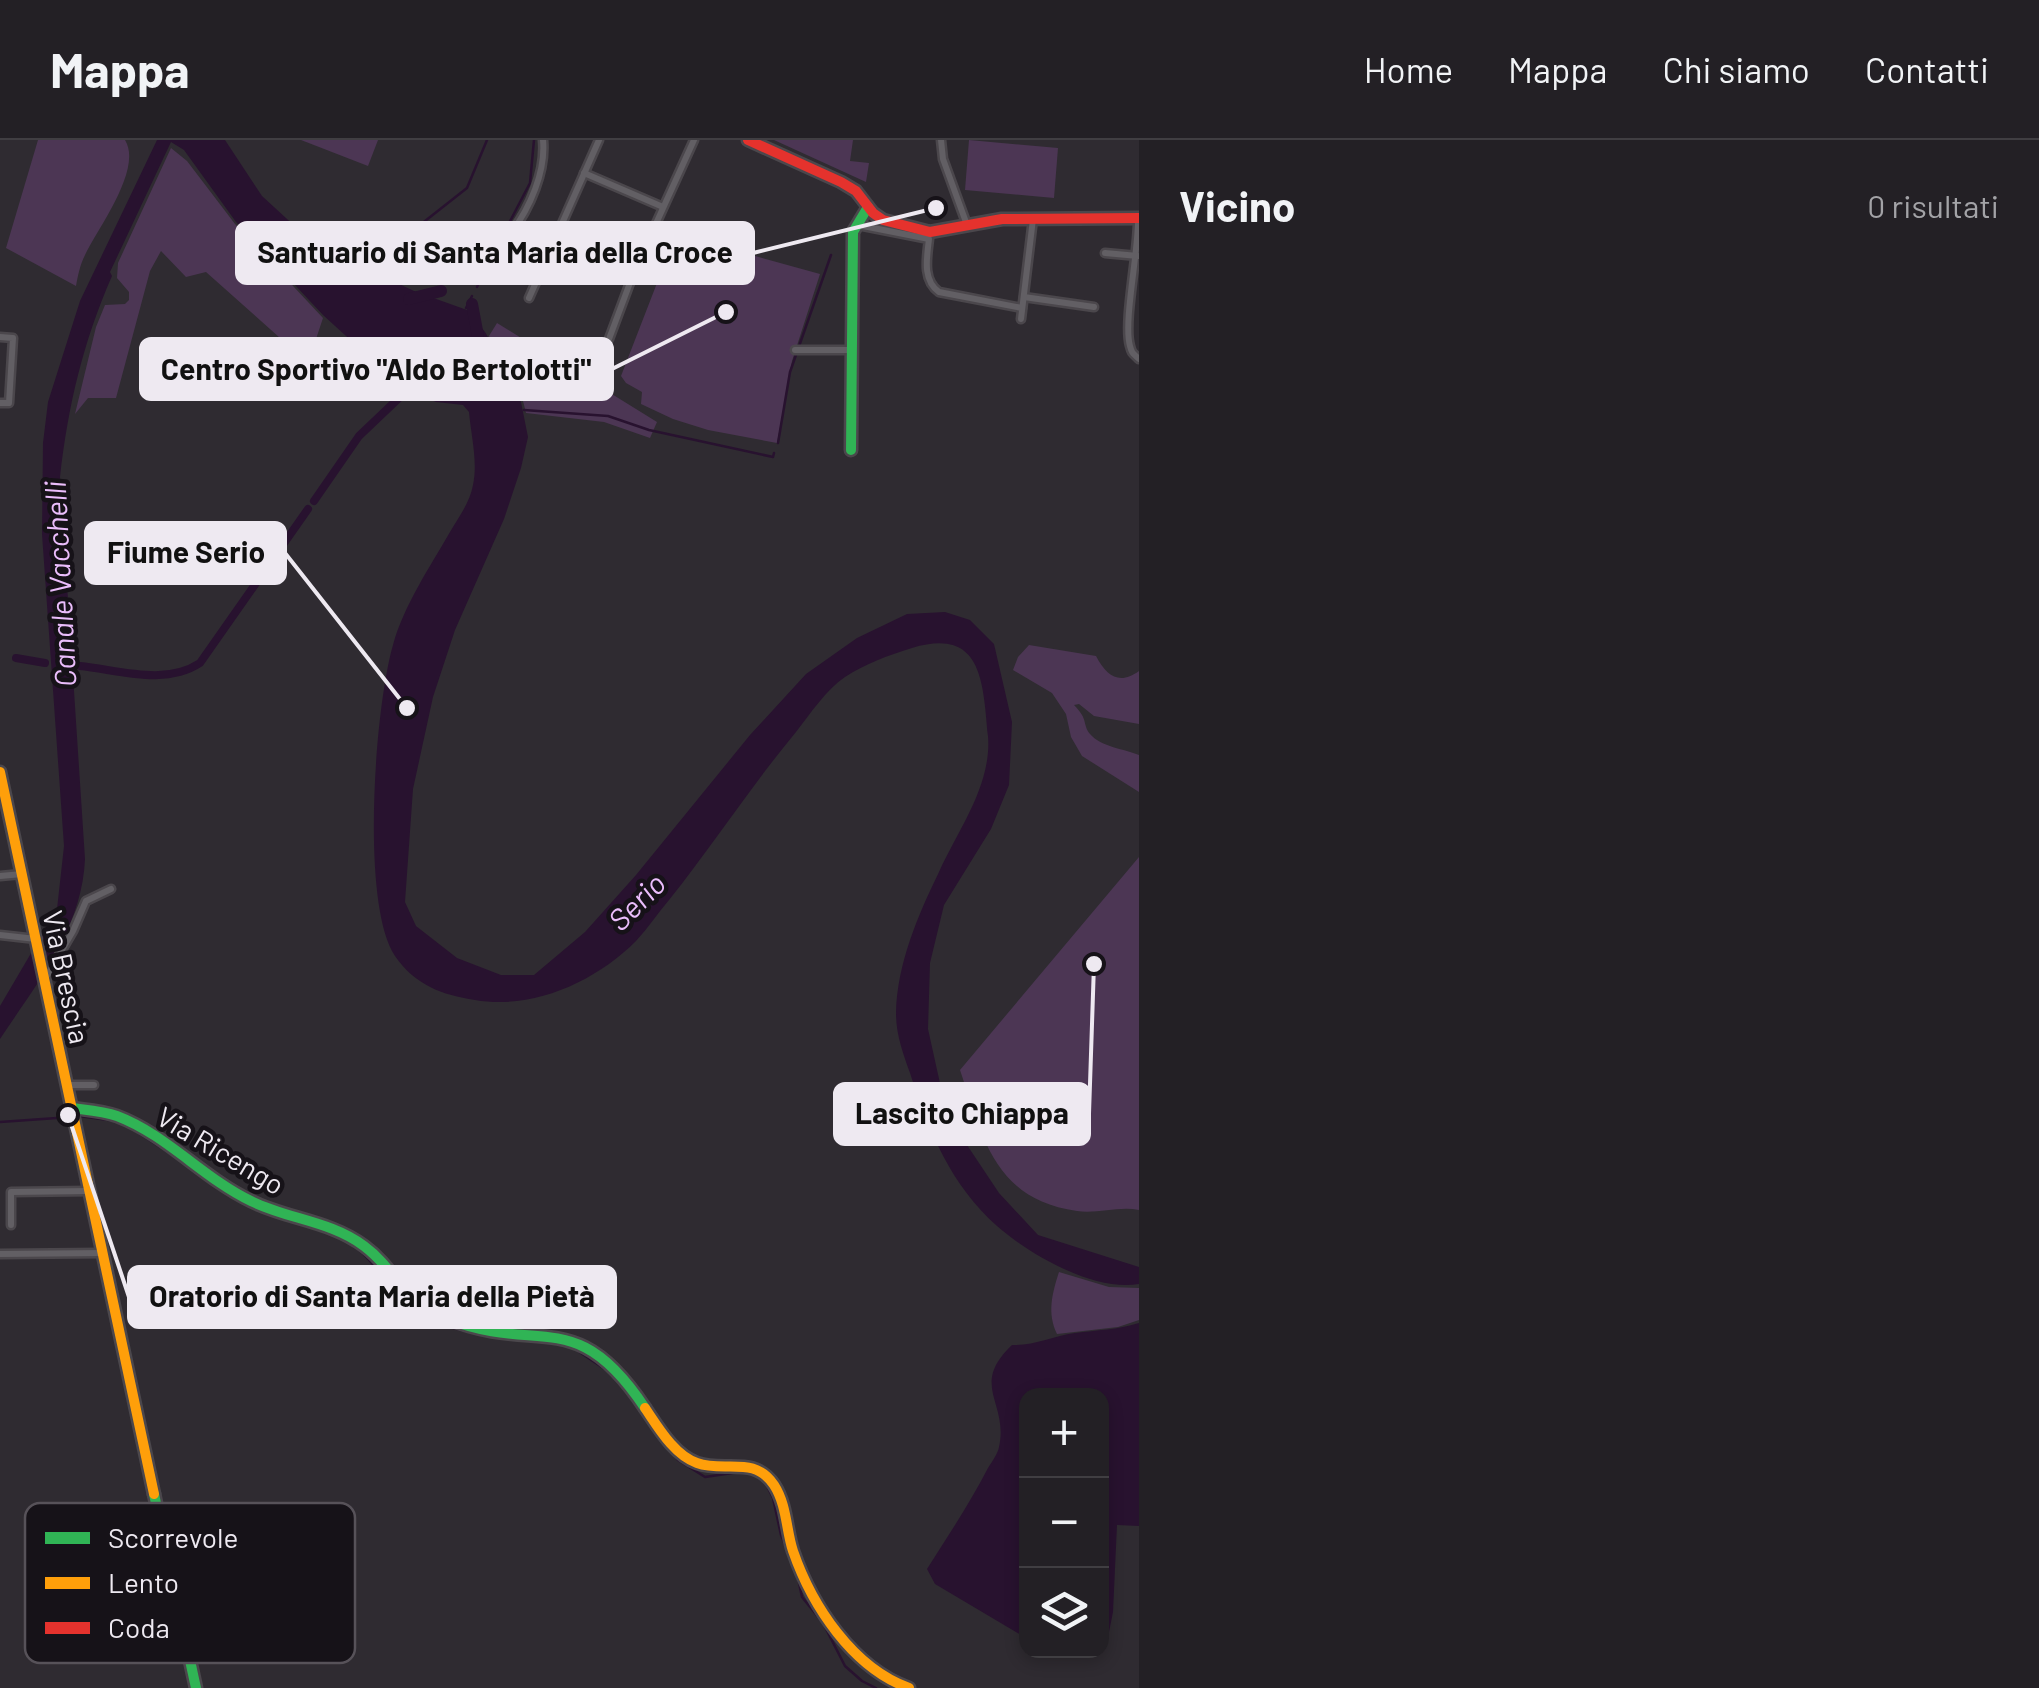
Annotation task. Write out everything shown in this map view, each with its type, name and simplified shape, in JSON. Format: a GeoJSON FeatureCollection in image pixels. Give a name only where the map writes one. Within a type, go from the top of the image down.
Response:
{"type":"FeatureCollection","features":[{"type":"Feature","properties":{"kind":"street"},"geometry":{"type":"LineString","coordinates":[[499,229],[511,233],[521,218],[540,174],[543,140]]}},
{"type":"Feature","properties":{"kind":"street"},"geometry":{"type":"LineString","coordinates":[[529,298],[599,140]]}},
{"type":"Feature","properties":{"kind":"street"},"geometry":{"type":"LineString","coordinates":[[609,339],[634,272],[694,140]]}},
{"type":"Feature","properties":{"kind":"street"},"geometry":{"type":"LineString","coordinates":[[748,140],[856,191],[882,224],[929,239],[927,266],[933,288],[1022,308]]}},
{"type":"Feature","properties":{"kind":"street"},"geometry":{"type":"LineString","coordinates":[[941,140],[943,160],[968,225]]}},
{"type":"Feature","properties":{"kind":"street"},"geometry":{"type":"LineString","coordinates":[[584,173],[663,208]]}},
{"type":"Feature","properties":{"kind":"street"},"geometry":{"type":"LineString","coordinates":[[851,450],[853,232],[868,207]]}},
{"type":"Feature","properties":{"kind":"street"},"geometry":{"type":"LineString","coordinates":[[858,225],[945,232],[1002,219],[1139,218],[1129,335],[1133,353],[1139,359]]}},
{"type":"Feature","properties":{"kind":"street"},"geometry":{"type":"LineString","coordinates":[[1021,319],[1034,219]]}},
{"type":"Feature","properties":{"kind":"street"},"geometry":{"type":"LineString","coordinates":[[556,236],[634,272]]}},
{"type":"Feature","properties":{"kind":"street"},"geometry":{"type":"LineString","coordinates":[[1105,253],[1138,256]]}},
{"type":"Feature","properties":{"kind":"street"},"geometry":{"type":"LineString","coordinates":[[1024,296],[1094,307]]}},
{"type":"Feature","properties":{"kind":"street"},"geometry":{"type":"LineString","coordinates":[[0,337],[14,338],[9,403],[0,403]]}},
{"type":"Feature","properties":{"kind":"street"},"geometry":{"type":"LineString","coordinates":[[799,351],[852,350]]}},
{"type":"Feature","properties":{"kind":"street","name":"Via Brescia"},"geometry":{"type":"LineString","coordinates":[[0,772],[156,1503]]}},
{"type":"Feature","properties":{"kind":"street"},"geometry":{"type":"LineString","coordinates":[[0,876],[22,874]]}},
{"type":"Feature","properties":{"kind":"street"},"geometry":{"type":"LineString","coordinates":[[44,976],[73,931],[86,901],[110,889]]}},
{"type":"Feature","properties":{"kind":"street"},"geometry":{"type":"LineString","coordinates":[[0,934],[37,942]]}},
{"type":"Feature","properties":{"kind":"street"},"geometry":{"type":"LineString","coordinates":[[68,1085],[94,1084]]}},
{"type":"Feature","properties":{"kind":"street","name":"Via Ricengo"},"geometry":{"type":"LineString","coordinates":[[72,1108],[114,1115],[138,1126],[255,1203],[353,1240],[379,1260],[412,1300],[434,1312],[468,1327],[574,1340],[598,1353],[618,1370],[688,1458],[702,1466],[742,1464],[759,1468],[771,1479],[794,1554],[830,1618],[850,1648],[872,1670],[909,1688]]}},
{"type":"Feature","properties":{"kind":"street"},"geometry":{"type":"LineString","coordinates":[[11,1224],[11,1192],[90,1191]]}},
{"type":"Feature","properties":{"kind":"street"},"geometry":{"type":"LineString","coordinates":[[0,1254],[102,1253]]}},
{"type":"Feature","properties":{"kind":"street","name":"Via Brescia"},"geometry":{"type":"LineString","coordinates":[[191,1663],[196,1688]]}},
{"type":"Feature","properties":{"kind":"shaded area"},"geometry":{"type":"Polygon","coordinates":[[[38,140],[125,140],[129,152],[124,182],[83,259],[76,286],[6,248],[38,140]]]}},
{"type":"Feature","properties":{"kind":"shaded area"},"geometry":{"type":"Polygon","coordinates":[[[301,140],[378,140],[368,166],[301,140]]]}},
{"type":"Feature","properties":{"kind":"shaded area"},"geometry":{"type":"Polygon","coordinates":[[[774,140],[853,140],[850,161],[869,163],[866,182],[774,140]]]}},
{"type":"Feature","properties":{"kind":"shaded area"},"geometry":{"type":"Polygon","coordinates":[[[969,140],[1058,148],[1054,198],[965,190],[969,140]]]}},
{"type":"Feature","properties":{"kind":"shaded area"},"geometry":{"type":"Polygon","coordinates":[[[171,148],[187,161],[235,224],[323,318],[308,363],[206,272],[186,277],[161,251],[150,271],[116,398],[88,398],[75,414],[105,305],[125,304],[129,300],[129,292],[117,278],[118,263],[171,148]]]}},
{"type":"Feature","properties":{"kind":"shaded area"},"geometry":{"type":"Polygon","coordinates":[[[676,234],[820,274],[792,361],[777,443],[673,419],[641,404],[642,392],[621,376],[676,234]]]}},
{"type":"Feature","properties":{"kind":"shaded area"},"geometry":{"type":"Polygon","coordinates":[[[497,323],[657,422],[650,438],[604,422],[526,413],[519,385],[489,336],[497,323]]]}},
{"type":"Feature","properties":{"kind":"shaded area"},"geometry":{"type":"Polygon","coordinates":[[[1029,645],[1096,656],[1114,677],[1126,678],[1139,671],[1139,724],[1094,716],[1079,704],[1074,705],[1095,738],[1139,755],[1139,792],[1082,756],[1071,737],[1066,714],[1052,693],[1013,670],[1029,645]]]}},
{"type":"Feature","properties":{"kind":"shaded area"},"geometry":{"type":"Polygon","coordinates":[[[1139,857],[1139,1210],[1077,1211],[1049,1204],[1010,1179],[985,1141],[960,1070],[1139,857]]]}},
{"type":"Feature","properties":{"kind":"shaded area"},"geometry":{"type":"Polygon","coordinates":[[[1059,1272],[1109,1287],[1139,1288],[1139,1320],[1118,1327],[1057,1334],[1052,1303],[1059,1272]]]}},
{"type":"Feature","properties":{"kind":"water"},"geometry":{"type":"Polygon","coordinates":[[[157,140],[225,140],[262,196],[299,230],[338,255],[414,291],[467,310],[518,387],[528,437],[521,468],[504,519],[455,630],[433,697],[413,789],[405,902],[416,926],[457,958],[501,975],[534,975],[585,932],[806,674],[857,638],[907,614],[945,612],[970,620],[994,644],[1012,722],[1009,785],[991,829],[944,905],[930,963],[928,1029],[947,1115],[999,1193],[1038,1235],[1139,1267],[1139,1284],[1122,1285],[1083,1277],[1045,1259],[997,1226],[967,1193],[943,1156],[902,1051],[897,1029],[897,995],[910,940],[972,807],[988,754],[980,678],[965,652],[953,645],[935,643],[903,651],[838,682],[779,752],[640,936],[602,969],[541,997],[497,1002],[440,992],[403,966],[384,930],[377,894],[374,804],[381,712],[386,674],[404,615],[472,491],[475,467],[469,412],[463,405],[436,402],[403,388],[323,315],[236,222],[184,150],[171,142],[110,272],[112,276],[78,375],[60,477],[85,859],[82,885],[67,932],[0,1039],[0,1006],[57,909],[64,846],[42,534],[43,443],[48,402],[80,301],[157,140]]]}},
{"type":"Feature","properties":{"kind":"water"},"geometry":{"type":"Polygon","coordinates":[[[1139,1323],[1139,1526],[1117,1525],[1109,1632],[1109,1388],[1019,1388],[1019,1634],[935,1584],[927,1569],[998,1449],[1001,1431],[992,1383],[1000,1359],[1012,1345],[1139,1323]]]}},
{"type":"Feature","properties":{"kind":"waterway"},"geometry":{"type":"LineString","coordinates":[[364,269],[467,188],[487,140]]}},
{"type":"Feature","properties":{"kind":"waterway"},"geometry":{"type":"LineString","coordinates":[[507,227],[530,183],[534,140]]}},
{"type":"Feature","properties":{"kind":"waterway"},"geometry":{"type":"LineString","coordinates":[[477,287],[502,237]]}},
{"type":"Feature","properties":{"kind":"waterway"},"geometry":{"type":"LineString","coordinates":[[778,443],[790,372],[831,255]]}},
{"type":"Feature","properties":{"kind":"waterway"},"geometry":{"type":"LineString","coordinates":[[409,299],[441,291]]}},
{"type":"Feature","properties":{"kind":"waterway"},"geometry":{"type":"LineString","coordinates":[[466,308],[472,296]]}},
{"type":"Feature","properties":{"kind":"waterway"},"geometry":{"type":"LineString","coordinates":[[472,304],[478,336]]}},
{"type":"Feature","properties":{"kind":"waterway"},"geometry":{"type":"LineString","coordinates":[[314,501],[359,436],[400,397]]}},
{"type":"Feature","properties":{"kind":"waterway"},"geometry":{"type":"LineString","coordinates":[[524,410],[608,416],[649,430],[773,457],[774,453]]}},
{"type":"Feature","properties":{"kind":"waterway","name":"Canale Vacchelli"},"geometry":{"type":"LineString","coordinates":[[80,666],[157,675],[172,674],[200,663],[308,509]]}},
{"type":"Feature","properties":{"kind":"waterway","name":"Canale Vacchelli"},"geometry":{"type":"LineString","coordinates":[[16,658],[45,663]]}},
{"type":"Feature","properties":{"kind":"waterway"},"geometry":{"type":"LineString","coordinates":[[79,1116],[116,1121]]}},
{"type":"Feature","properties":{"kind":"waterway"},"geometry":{"type":"LineString","coordinates":[[0,1122],[57,1118]]}},
{"type":"Feature","properties":{"kind":"waterway"},"geometry":{"type":"LineString","coordinates":[[128,1126],[192,1168]]}},
{"type":"Feature","properties":{"kind":"waterway"},"geometry":{"type":"LineString","coordinates":[[236,1198],[351,1244],[401,1299],[426,1317],[459,1330],[549,1340]]}},
{"type":"Feature","properties":{"kind":"waterway"},"geometry":{"type":"LineString","coordinates":[[555,1341],[575,1349],[621,1380]]}},
{"type":"Feature","properties":{"kind":"waterway"},"geometry":{"type":"LineString","coordinates":[[667,1444],[678,1460],[705,1477],[746,1471],[765,1482],[802,1597],[823,1623],[845,1666],[876,1688]]}},
{"type":"Feature","properties":{"kind":"traffic: fast"},"geometry":{"type":"LineString","coordinates":[[851,450],[853,232],[868,207]]}},
{"type":"Feature","properties":{"kind":"traffic: fast"},"geometry":{"type":"LineString","coordinates":[[72,1108],[112,1114],[135,1124],[251,1201],[351,1238],[376,1256],[419,1303],[448,1319],[480,1329],[577,1344],[598,1355],[645,1408]]}},
{"type":"Feature","properties":{"kind":"traffic: fast"},"geometry":{"type":"LineString","coordinates":[[154,1494],[156,1503]]}},
{"type":"Feature","properties":{"kind":"traffic: fast"},"geometry":{"type":"LineString","coordinates":[[191,1663],[196,1688]]}},
{"type":"Feature","properties":{"kind":"traffic: slow"},"geometry":{"type":"LineString","coordinates":[[0,772],[154,1494]]}},
{"type":"Feature","properties":{"kind":"traffic: slow"},"geometry":{"type":"LineString","coordinates":[[645,1408],[667,1440],[689,1459],[708,1466],[748,1467],[766,1476],[784,1509],[801,1572],[823,1613],[870,1666],[909,1688]]}},
{"type":"Feature","properties":{"kind":"traffic: jam"},"geometry":{"type":"LineString","coordinates":[[748,140],[841,182],[856,191],[883,220],[930,232],[1002,219],[1139,218]]}},
{"type":"Feature","properties":{"kind":"place","name":"Santuario di Santa Maria della Croce"},"geometry":{"type":"Point","coordinates":[936,208]}},
{"type":"Feature","properties":{"kind":"place","name":"Centro Sportivo \"Aldo Bertolotti\""},"geometry":{"type":"Point","coordinates":[726,312]}},
{"type":"Feature","properties":{"kind":"place","name":"Fiume Serio"},"geometry":{"type":"Point","coordinates":[407,708]}},
{"type":"Feature","properties":{"kind":"place","name":"Lascito Chiappa"},"geometry":{"type":"Point","coordinates":[1094,964]}},
{"type":"Feature","properties":{"kind":"place","name":"Oratorio di Santa Maria della Pietà"},"geometry":{"type":"Point","coordinates":[68,1115]}},
{"type":"Feature","properties":{"kind":"water label","name":"Serio"},"geometry":{"type":"Point","coordinates":[636,901]}}]}
